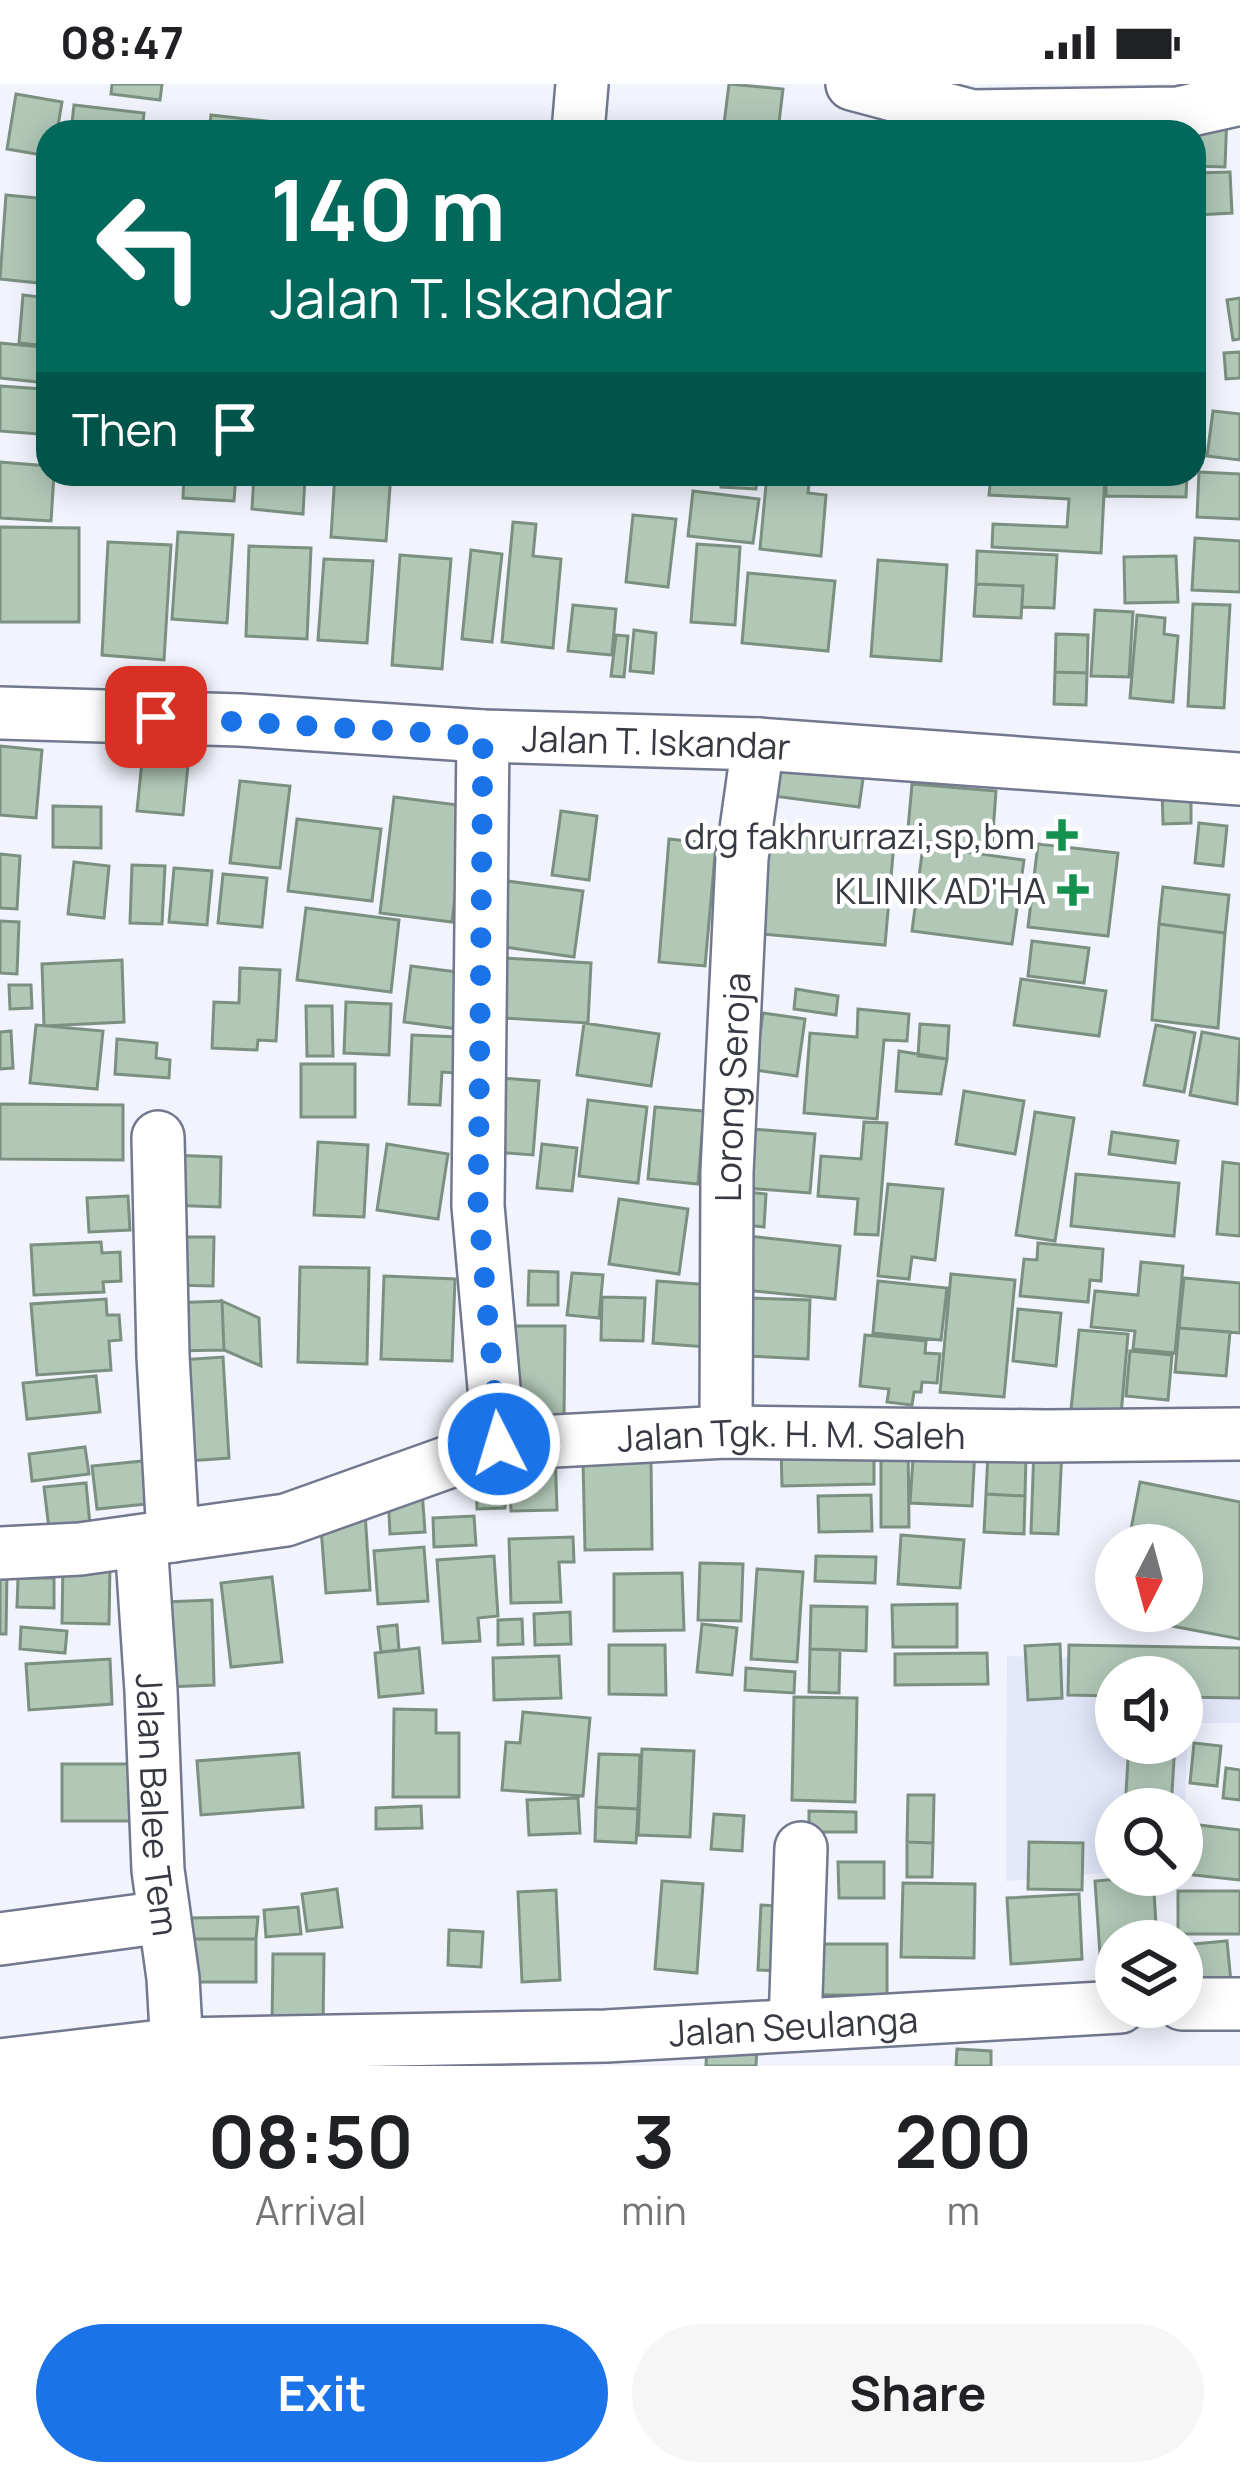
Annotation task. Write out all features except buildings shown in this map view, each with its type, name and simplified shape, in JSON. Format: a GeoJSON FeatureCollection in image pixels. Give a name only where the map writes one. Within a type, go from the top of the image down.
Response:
{"type":"FeatureCollection","features":[{"type":"Feature","properties":{"kind":"street"},"geometry":{"type":"LineString","coordinates":[[579,120],[582,84]]}},
{"type":"Feature","properties":{"kind":"street"},"geometry":{"type":"LineString","coordinates":[[852,84],[972,116],[1178,113],[1240,99]]}},
{"type":"Feature","properties":{"kind":"street","name":"Jalan T. Iskandar"},"geometry":{"type":"LineString","coordinates":[[0,713],[758,744],[1240,779]]}},
{"type":"Feature","properties":{"kind":"street"},"geometry":{"type":"LineString","coordinates":[[483,736],[478,1206],[499,1444]]}},
{"type":"Feature","properties":{"kind":"street","name":"Lorong Seroja"},"geometry":{"type":"LineString","coordinates":[[726,1432],[727,1172],[742,858],[758,744]]}},
{"type":"Feature","properties":{"kind":"street","name":"Jalan Balee Tem"},"geometry":{"type":"LineString","coordinates":[[158,1137],[164,1356],[151,1691],[158,1870],[178,2055]]}},
{"type":"Feature","properties":{"kind":"street","name":"Jalan Tgk. H. M. Saleh"},"geometry":{"type":"LineString","coordinates":[[0,1553],[80,1550],[286,1520],[499,1444],[726,1432],[1240,1434]]}},
{"type":"Feature","properties":{"kind":"street"},"geometry":{"type":"LineString","coordinates":[[795,2025],[801,1848]]}},
{"type":"Feature","properties":{"kind":"street"},"geometry":{"type":"LineString","coordinates":[[0,1939],[164,1917]]}},
{"type":"Feature","properties":{"kind":"street"},"geometry":{"type":"LineString","coordinates":[[1203,2004],[1240,2004]]}},
{"type":"Feature","properties":{"kind":"street","name":"Jalan Seulanga"},"geometry":{"type":"LineString","coordinates":[[0,2065],[178,2055],[605,2051],[795,2025],[1095,2008]]}},
{"type":"Feature","properties":{"kind":"shaded area"},"geometry":{"type":"Polygon","coordinates":[[[1007,1656],[1095,1658],[1095,1764],[1187,1764],[1186,1788],[1095,1788],[1095,1874],[1006,1881],[1007,1656]]]}},
{"type":"Feature","properties":{"kind":"shaded area"},"geometry":{"type":"Polygon","coordinates":[[[1203,1661],[1240,1662],[1240,1723],[1203,1723],[1203,1661]]]}},
{"type":"Feature","properties":{"kind":"place","name":"drg fakhrurrazi,sp,bm"},"geometry":{"type":"Point","coordinates":[1062,835]}},
{"type":"Feature","properties":{"kind":"place","name":"KLINIK AD'HA"},"geometry":{"type":"Point","coordinates":[1073,890]}},
{"type":"Feature","properties":{"kind":"route"},"geometry":{"type":"LineString","coordinates":[[156,717],[483,736],[478,1206],[499,1444]]}}]}
